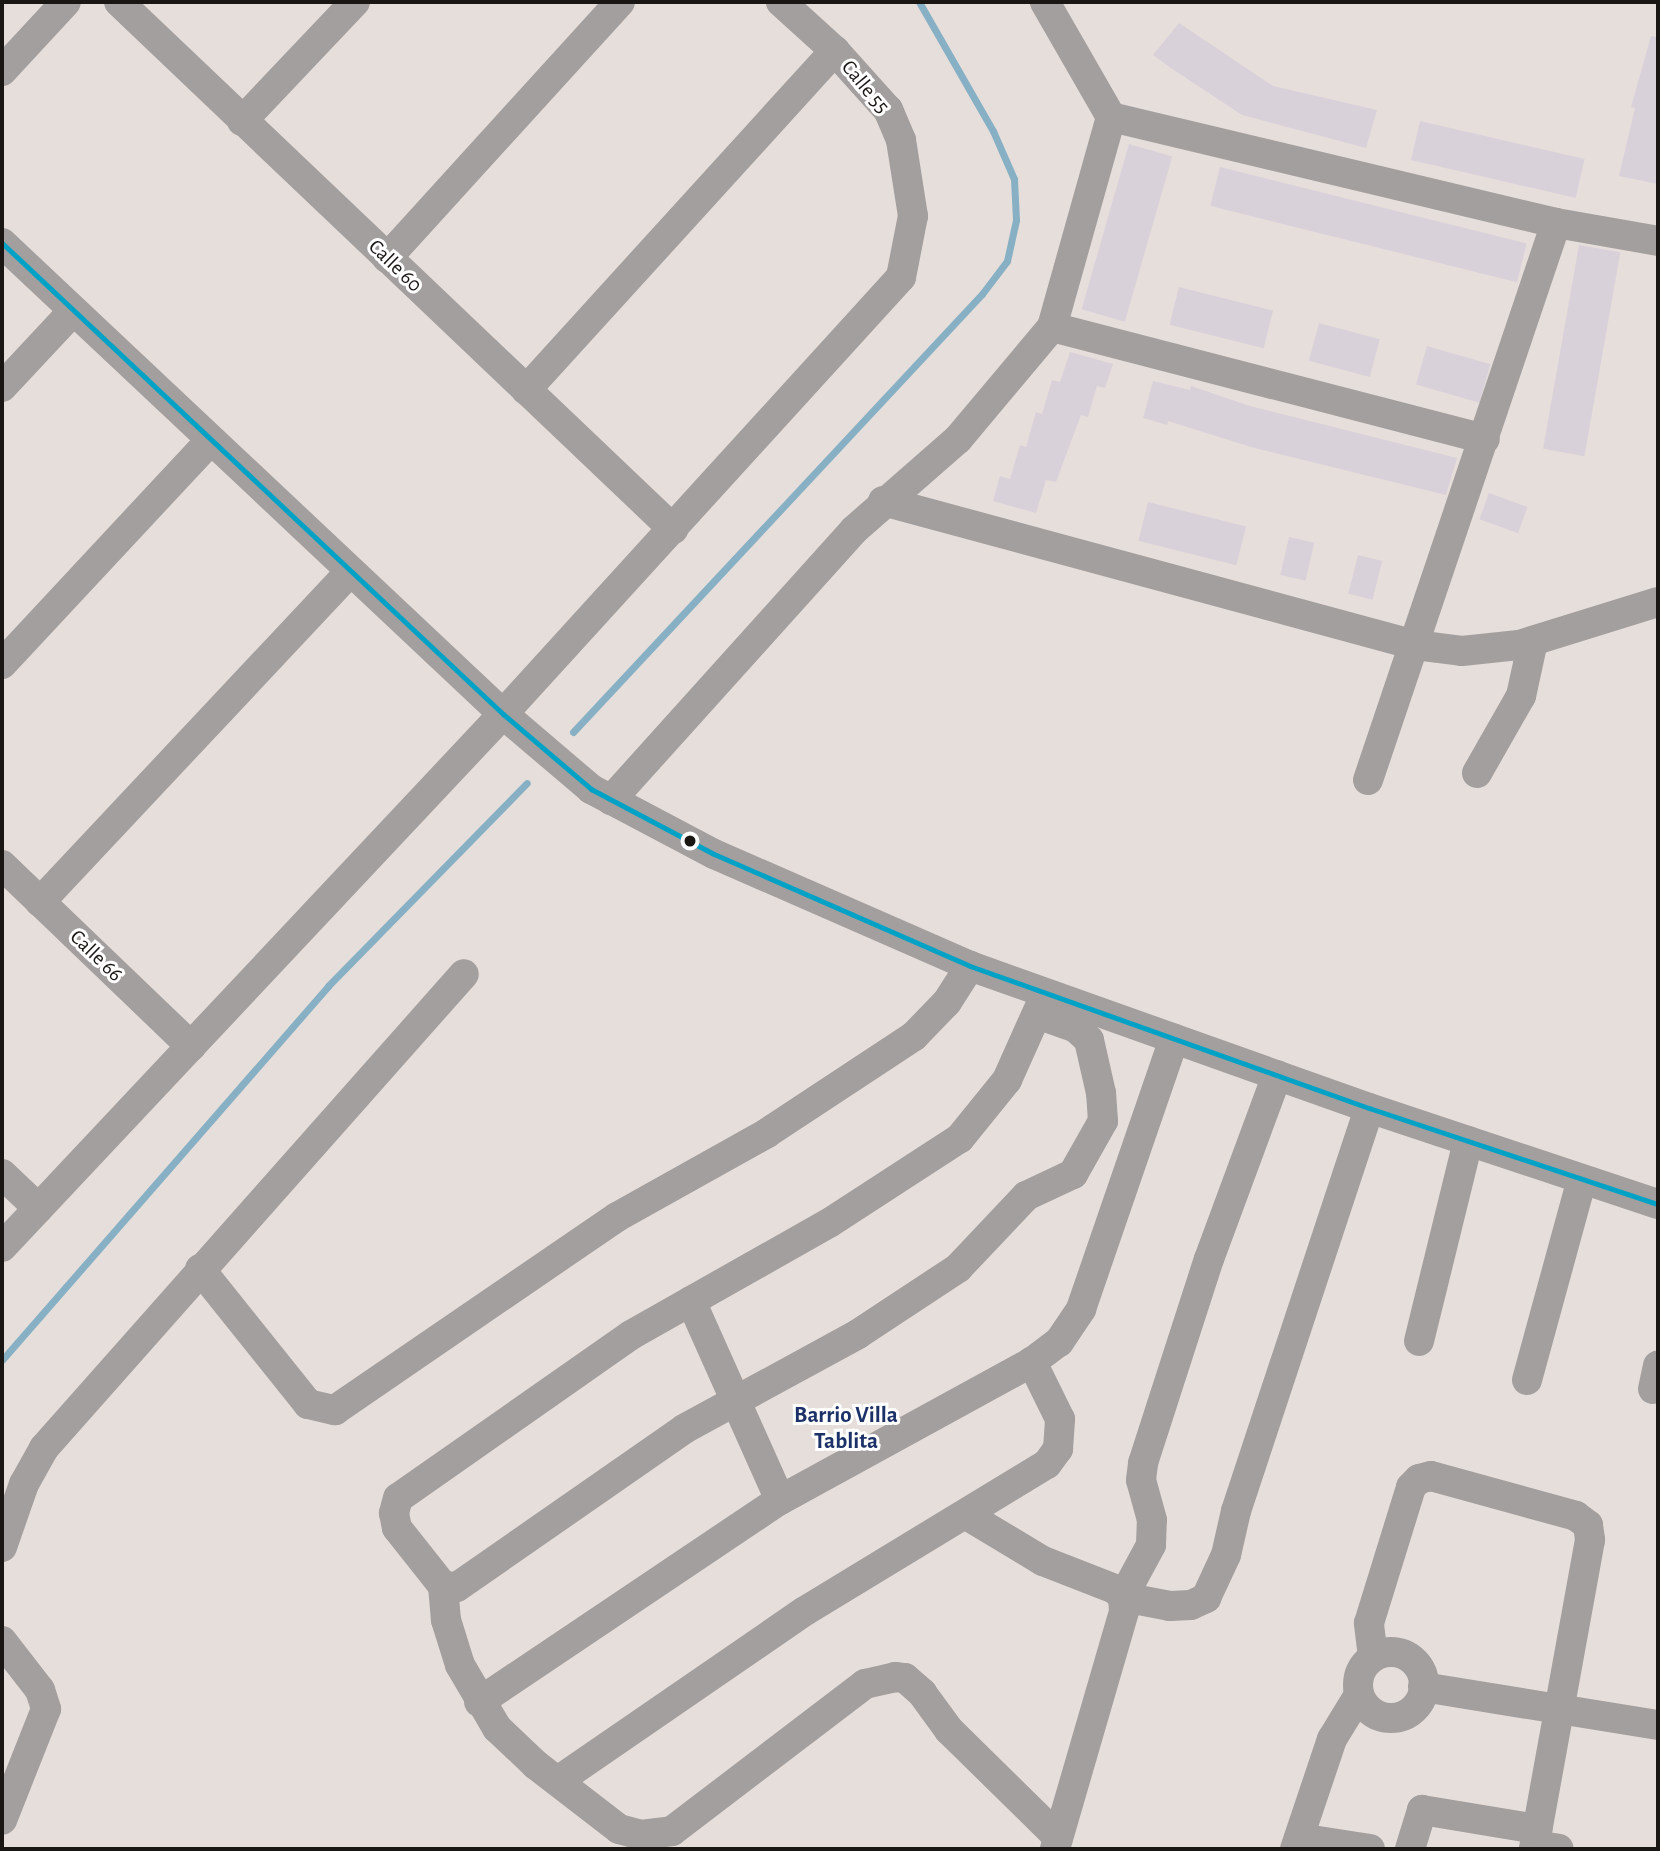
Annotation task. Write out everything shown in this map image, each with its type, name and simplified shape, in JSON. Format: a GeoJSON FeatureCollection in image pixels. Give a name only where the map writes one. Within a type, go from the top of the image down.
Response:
{"type":"FeatureCollection","features":[{"type":"Feature","properties":{"kind":"street"},"geometry":{"type":"LineString","coordinates":[[2,71],[66,2]]}},
{"type":"Feature","properties":{"kind":"street","name":"Calle 60"},"geometry":{"type":"LineString","coordinates":[[119,2],[673,528]]}},
{"type":"Feature","properties":{"kind":"street"},"geometry":{"type":"LineString","coordinates":[[242,121],[355,2]]}},
{"type":"Feature","properties":{"kind":"street"},"geometry":{"type":"LineString","coordinates":[[387,258],[620,2]]}},
{"type":"Feature","properties":{"kind":"street","name":"Calle 55"},"geometry":{"type":"LineString","coordinates":[[673,528],[901,277],[913,216],[901,140],[888,110],[835,51],[781,2]]}},
{"type":"Feature","properties":{"kind":"street"},"geometry":{"type":"LineString","coordinates":[[601,794],[883,502],[958,439],[1052,327],[1111,117],[1045,2]]}},
{"type":"Feature","properties":{"kind":"street"},"geometry":{"type":"LineString","coordinates":[[526,390],[835,51]]}},
{"type":"Feature","properties":{"kind":"street"},"geometry":{"type":"LineString","coordinates":[[1111,117],[1556,223],[1658,241]]}},
{"type":"Feature","properties":{"kind":"street"},"geometry":{"type":"LineString","coordinates":[[1368,780],[1556,223]]}},
{"type":"Feature","properties":{"kind":"street"},"geometry":{"type":"LineString","coordinates":[[2,243],[503,714],[601,794],[715,854],[970,966],[1041,1004],[1089,1040],[1103,1121],[1081,1166],[1064,1181],[1020,1201],[991,1238],[958,1268],[858,1334],[684,1429],[457,1587],[443,1587]]}},
{"type":"Feature","properties":{"kind":"street"},"geometry":{"type":"LineString","coordinates":[[2,387],[74,311]]}},
{"type":"Feature","properties":{"kind":"street"},"geometry":{"type":"LineString","coordinates":[[1052,327],[1485,439]]}},
{"type":"Feature","properties":{"kind":"street"},"geometry":{"type":"LineString","coordinates":[[2,664],[211,440]]}},
{"type":"Feature","properties":{"kind":"street"},"geometry":{"type":"LineString","coordinates":[[883,502],[1415,645],[1462,651],[1532,641],[1658,603]]}},
{"type":"Feature","properties":{"kind":"street"},"geometry":{"type":"LineString","coordinates":[[2,1247],[503,714],[673,528]]}},
{"type":"Feature","properties":{"kind":"street"},"geometry":{"type":"LineString","coordinates":[[40,902],[350,572]]}},
{"type":"Feature","properties":{"kind":"street"},"geometry":{"type":"LineString","coordinates":[[1477,773],[1521,696],[1532,641]]}},
{"type":"Feature","properties":{"kind":"street","name":"Calle 66"},"geometry":{"type":"LineString","coordinates":[[2,865],[191,1046]]}},
{"type":"Feature","properties":{"kind":"street"},"geometry":{"type":"LineString","coordinates":[[200,1269],[308,1404],[335,1410],[617,1217],[767,1133],[914,1036],[947,1002],[970,966]]}},
{"type":"Feature","properties":{"kind":"street"},"geometry":{"type":"LineString","coordinates":[[2,1547],[24,1484],[44,1448],[464,974]]}},
{"type":"Feature","properties":{"kind":"street"},"geometry":{"type":"LineString","coordinates":[[1041,1004],[1174,1039],[1369,1108],[1658,1204]]}},
{"type":"Feature","properties":{"kind":"street"},"geometry":{"type":"LineString","coordinates":[[1041,1004],[1007,1080],[960,1138],[829,1223],[631,1335],[398,1499],[397,1528],[443,1587],[451,1640],[479,1702],[515,1748],[619,1829],[641,1835],[662,1834],[865,1684],[895,1676],[905,1678],[922,1693],[949,1730],[1056,1843]]}},
{"type":"Feature","properties":{"kind":"street"},"geometry":{"type":"LineString","coordinates":[[479,1702],[780,1500],[1032,1362],[1059,1342],[1081,1309],[1174,1039]]}},
{"type":"Feature","properties":{"kind":"street"},"geometry":{"type":"LineString","coordinates":[[1056,1843],[1124,1611],[1123,1597],[1150,1545],[1152,1520],[1141,1480],[1143,1463],[1209,1259],[1278,1075]]}},
{"type":"Feature","properties":{"kind":"street"},"geometry":{"type":"LineString","coordinates":[[968,1516],[1042,1561],[1115,1589],[1123,1597],[1191,1605],[1206,1598],[1216,1585],[1369,1108]]}},
{"type":"Feature","properties":{"kind":"street"},"geometry":{"type":"LineString","coordinates":[[1419,1341],[1468,1141]]}},
{"type":"Feature","properties":{"kind":"street"},"geometry":{"type":"LineString","coordinates":[[2,1174],[38,1208]]}},
{"type":"Feature","properties":{"kind":"street"},"geometry":{"type":"LineString","coordinates":[[1527,1380],[1582,1179]]}},
{"type":"Feature","properties":{"kind":"street"},"geometry":{"type":"LineString","coordinates":[[691,1301],[738,1399],[780,1500]]}},
{"type":"Feature","properties":{"kind":"street"},"geometry":{"type":"LineString","coordinates":[[559,1780],[805,1611],[968,1516],[1047,1464],[1058,1449],[1057,1408],[1032,1362]]}},
{"type":"Feature","properties":{"kind":"street"},"geometry":{"type":"LineString","coordinates":[[1373,1657],[1370,1623],[1412,1487],[1419,1479],[1431,1476],[1576,1517],[1588,1525],[1590,1540],[1559,1709],[1541,1843],[1422,1810],[1410,1849]]}},
{"type":"Feature","properties":{"kind":"street"},"geometry":{"type":"LineString","coordinates":[[2,1641],[40,1690],[46,1709],[2,1820]]}},
{"type":"Feature","properties":{"kind":"street"},"geometry":{"type":"LineString","coordinates":[[1359,1695],[1377,1715],[1395,1718],[1418,1704],[1423,1687],[1420,1669],[1408,1656],[1390,1652],[1373,1657],[1360,1674],[1359,1695],[1332,1739],[1297,1844],[1370,1849]]}},
{"type":"Feature","properties":{"kind":"street"},"geometry":{"type":"LineString","coordinates":[[1423,1687],[1658,1725]]}},
{"type":"Feature","properties":{"kind":"building"},"geometry":{"type":"Polygon","coordinates":[[[1179,23],[1273,86],[1377,110],[1366,148],[1242,115],[1171,68],[1153,55],[1179,23]]]}},
{"type":"Feature","properties":{"kind":"building"},"geometry":{"type":"Polygon","coordinates":[[[1651,36],[1658,37],[1658,184],[1619,176],[1635,108],[1631,107],[1651,36]]]}},
{"type":"Feature","properties":{"kind":"building"},"geometry":{"type":"Polygon","coordinates":[[[1420,121],[1585,159],[1576,198],[1411,160],[1420,121]]]}},
{"type":"Feature","properties":{"kind":"building"},"geometry":{"type":"Polygon","coordinates":[[[1129,144],[1172,156],[1125,322],[1082,309],[1129,144]]]}},
{"type":"Feature","properties":{"kind":"building"},"geometry":{"type":"Polygon","coordinates":[[[1220,167],[1527,243],[1517,282],[1210,206],[1220,167]]]}},
{"type":"Feature","properties":{"kind":"building"},"geometry":{"type":"Polygon","coordinates":[[[1579,245],[1620,252],[1584,456],[1543,449],[1579,245]]]}},
{"type":"Feature","properties":{"kind":"building"},"geometry":{"type":"Polygon","coordinates":[[[1179,287],[1273,310],[1264,348],[1170,325],[1179,287]]]}},
{"type":"Feature","properties":{"kind":"building"},"geometry":{"type":"Polygon","coordinates":[[[1319,323],[1380,339],[1370,377],[1309,361],[1319,323]]]}},
{"type":"Feature","properties":{"kind":"building"},"geometry":{"type":"Polygon","coordinates":[[[1427,346],[1490,364],[1479,403],[1416,384],[1427,346]]]}},
{"type":"Feature","properties":{"kind":"building"},"geometry":{"type":"Polygon","coordinates":[[[1070,352],[1113,364],[1105,388],[1097,386],[1088,417],[1081,415],[1056,482],[1046,480],[1036,513],[993,501],[1000,476],[1010,479],[1020,445],[1026,447],[1036,412],[1042,414],[1052,380],[1060,382],[1070,352]]]}},
{"type":"Feature","properties":{"kind":"building"},"geometry":{"type":"Polygon","coordinates":[[[1153,381],[1190,390],[1191,386],[1250,406],[1457,458],[1446,495],[1251,447],[1168,421],[1167,425],[1143,418],[1153,381]]]}},
{"type":"Feature","properties":{"kind":"building"},"geometry":{"type":"Polygon","coordinates":[[[1489,493],[1528,507],[1518,533],[1479,519],[1489,493]]]}},
{"type":"Feature","properties":{"kind":"building"},"geometry":{"type":"Polygon","coordinates":[[[1148,502],[1246,526],[1236,565],[1138,541],[1148,502]]]}},
{"type":"Feature","properties":{"kind":"building"},"geometry":{"type":"Polygon","coordinates":[[[1289,537],[1314,543],[1306,581],[1280,575],[1289,537]]]}},
{"type":"Feature","properties":{"kind":"building"},"geometry":{"type":"Polygon","coordinates":[[[1358,555],[1382,561],[1373,600],[1348,594],[1358,555]]]}},
{"type":"Feature","properties":{"kind":"waterway"},"geometry":{"type":"LineString","coordinates":[[573,732],[982,294],[1007,261],[1016,220],[1014,179],[993,131],[919,2]]}},
{"type":"Feature","properties":{"kind":"waterway"},"geometry":{"type":"LineString","coordinates":[[2,1360],[328,986],[527,783]]}},
{"type":"Feature","properties":{"kind":"transit line"},"geometry":{"type":"LineString","coordinates":[[2,243],[503,714],[591,789],[714,854],[970,966],[1369,1108],[1658,1204]]}},
{"type":"Feature","properties":{"kind":"district","name":"Barrio Villa Tablita"},"geometry":{"type":"Point","coordinates":[846,1429]}}]}
